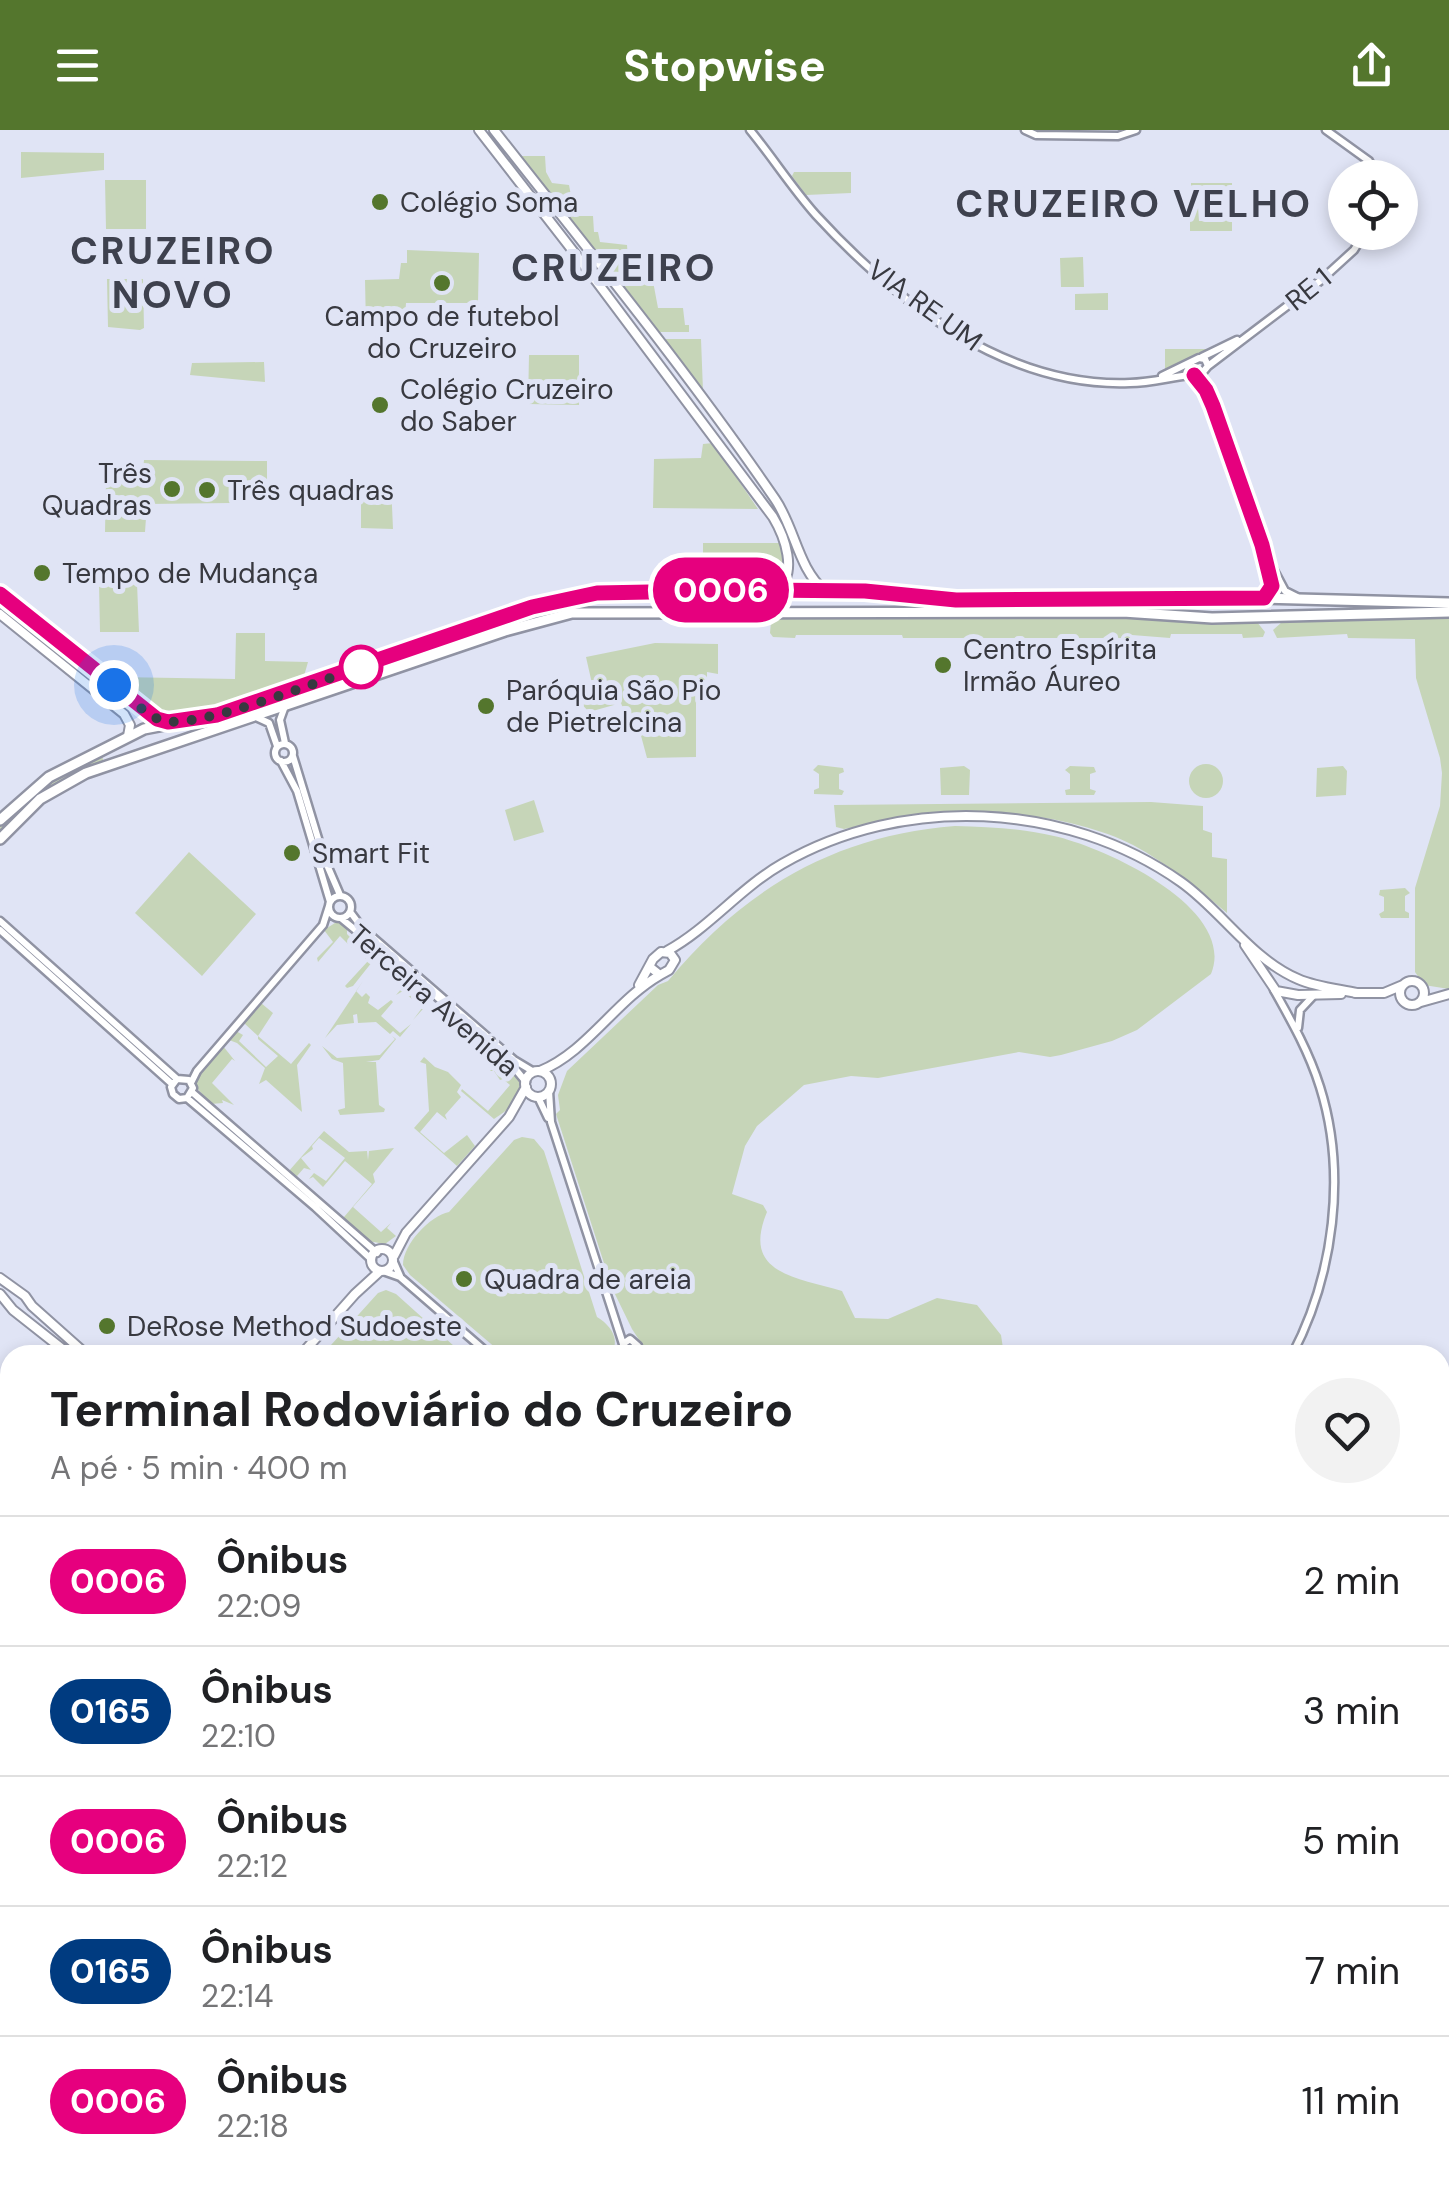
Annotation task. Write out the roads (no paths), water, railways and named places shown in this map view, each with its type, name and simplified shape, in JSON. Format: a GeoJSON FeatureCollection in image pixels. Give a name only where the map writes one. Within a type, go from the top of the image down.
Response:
{"type":"FeatureCollection","features":[{"type":"Feature","properties":{"kind":"main road"},"geometry":{"type":"LineString","coordinates":[[479,130],[774,518],[785,541],[787,571],[784,584],[777,590]]}},
{"type":"Feature","properties":{"kind":"main road"},"geometry":{"type":"LineString","coordinates":[[494,130],[746,460],[784,514],[806,569],[826,591]]}},
{"type":"Feature","properties":{"kind":"main road"},"geometry":{"type":"LineString","coordinates":[[573,252],[587,249]]}},
{"type":"Feature","properties":{"kind":"main road"},"geometry":{"type":"LineString","coordinates":[[580,261],[587,249]]}},
{"type":"Feature","properties":{"kind":"main road"},"geometry":{"type":"LineString","coordinates":[[665,371],[675,363]]}},
{"type":"Feature","properties":{"kind":"main road"},"geometry":{"type":"LineString","coordinates":[[736,468],[746,460]]}},
{"type":"Feature","properties":{"kind":"main road"},"geometry":{"type":"LineString","coordinates":[[745,480],[756,474]]}},
{"type":"Feature","properties":{"kind":"main road"},"geometry":{"type":"LineString","coordinates":[[774,518],[784,514]]}},
{"type":"Feature","properties":{"kind":"main road"},"geometry":{"type":"LineString","coordinates":[[787,571],[798,577],[806,569]]}},
{"type":"Feature","properties":{"kind":"main road"},"geometry":{"type":"LineString","coordinates":[[634,611],[642,602],[637,591]]}},
{"type":"Feature","properties":{"kind":"main road"},"geometry":{"type":"LineString","coordinates":[[658,612],[654,602],[663,591]]}},
{"type":"Feature","properties":{"kind":"main road"},"geometry":{"type":"LineString","coordinates":[[859,612],[870,600],[865,591]]}},
{"type":"Feature","properties":{"kind":"main road"},"geometry":{"type":"LineString","coordinates":[[0,820],[48,777],[128,736],[168,722],[208,718],[502,618],[597,593],[865,591],[956,600],[1264,598],[1449,603]]}},
{"type":"Feature","properties":{"kind":"main road"},"geometry":{"type":"LineString","coordinates":[[0,594],[157,719],[168,722]]}},
{"type":"Feature","properties":{"kind":"main road"},"geometry":{"type":"LineString","coordinates":[[1211,600],[1207,606],[1212,618]]}},
{"type":"Feature","properties":{"kind":"main road"},"geometry":{"type":"LineString","coordinates":[[1352,615],[1358,608],[1355,600]]}},
{"type":"Feature","properties":{"kind":"main road"},"geometry":{"type":"LineString","coordinates":[[0,839],[50,792],[116,761],[572,613],[1123,612],[1212,618],[1449,612]]}},
{"type":"Feature","properties":{"kind":"main road"},"geometry":{"type":"LineString","coordinates":[[0,614],[128,719],[128,736]]}},
{"type":"Feature","properties":{"kind":"main road"},"geometry":{"type":"LineString","coordinates":[[502,618],[507,624],[505,632]]}},
{"type":"Feature","properties":{"kind":"main road"},"geometry":{"type":"LineString","coordinates":[[30,638],[39,636],[40,625]]}},
{"type":"Feature","properties":{"kind":"main road"},"geometry":{"type":"LineString","coordinates":[[462,633],[466,645]]}},
{"type":"Feature","properties":{"kind":"main road"},"geometry":{"type":"LineString","coordinates":[[102,695],[111,695],[114,685]]}},
{"type":"Feature","properties":{"kind":"main road"},"geometry":{"type":"LineString","coordinates":[[207,731],[212,724],[208,718]]}},
{"type":"Feature","properties":{"kind":"main road"},"geometry":{"type":"LineString","coordinates":[[108,746],[108,756],[116,761]]}},
{"type":"Feature","properties":{"kind":"main road"},"geometry":{"type":"LineString","coordinates":[[638,988],[656,956],[689,939],[760,878],[806,852],[878,825],[954,816],[1012,818],[1069,829],[1143,858],[1182,883],[1240,937],[1293,978]]}},
{"type":"Feature","properties":{"kind":"main road"},"geometry":{"type":"LineString","coordinates":[[1240,937],[1270,983],[1282,992],[1384,993],[1421,1002],[1448,994]]}},
{"type":"Feature","properties":{"kind":"main road"},"geometry":{"type":"LineString","coordinates":[[511,1114],[537,1071],[568,1054],[638,988],[669,970],[689,939]]}},
{"type":"Feature","properties":{"kind":"main road"},"geometry":{"type":"LineString","coordinates":[[666,951],[675,960]]}},
{"type":"Feature","properties":{"kind":"main road"},"geometry":{"type":"LineString","coordinates":[[650,966],[660,976]]}},
{"type":"Feature","properties":{"kind":"main road"},"geometry":{"type":"LineString","coordinates":[[1270,983],[1270,974],[1275,971],[1357,993]]}},
{"type":"Feature","properties":{"kind":"main road"},"geometry":{"type":"LineString","coordinates":[[1384,993],[1414,983],[1448,994]]}},
{"type":"Feature","properties":{"kind":"main road"},"geometry":{"type":"LineString","coordinates":[[1401,1000],[1403,985]]}},
{"type":"Feature","properties":{"kind":"main road"},"geometry":{"type":"LineString","coordinates":[[1421,1002],[1423,988]]}},
{"type":"Feature","properties":{"kind":"main road"},"geometry":{"type":"LineString","coordinates":[[355,1294],[376,1256],[406,1233],[511,1114],[550,1086],[568,1054]]}},
{"type":"Feature","properties":{"kind":"main road"},"geometry":{"type":"LineString","coordinates":[[537,1071],[550,1086]]}},
{"type":"Feature","properties":{"kind":"main road"},"geometry":{"type":"LineString","coordinates":[[526,1084],[536,1097]]}},
{"type":"Feature","properties":{"kind":"main road"},"geometry":{"type":"LineString","coordinates":[[310,1345],[355,1294],[394,1258],[406,1233]]}},
{"type":"Feature","properties":{"kind":"main road"},"geometry":{"type":"LineString","coordinates":[[376,1256],[394,1258]]}},
{"type":"Feature","properties":{"kind":"main road"},"geometry":{"type":"LineString","coordinates":[[376,1256],[373,1270],[381,1272]]}},
{"type":"Feature","properties":{"kind":"main road"},"geometry":{"type":"LineString","coordinates":[[0,1278],[76,1345]]}},
{"type":"Feature","properties":{"kind":"main road"},"geometry":{"type":"LineString","coordinates":[[10,1305],[11,1296],[19,1293]]}},
{"type":"Feature","properties":{"kind":"main road"},"geometry":{"type":"LineString","coordinates":[[0,1294],[58,1345]]}},
{"type":"Feature","properties":{"kind":"main road"},"geometry":{"type":"LineString","coordinates":[[18,1312],[25,1308],[27,1300]]}},
{"type":"Feature","properties":{"kind":"street","name":"VIA RE UM"},"geometry":{"type":"LineString","coordinates":[[750,130],[814,212],[875,273],[936,320],[1002,358],[1044,374],[1112,383],[1192,375],[1207,368]]}},
{"type":"Feature","properties":{"kind":"street"},"geometry":{"type":"LineString","coordinates":[[1025,130],[1036,135],[1118,136],[1136,130]]}},
{"type":"Feature","properties":{"kind":"street"},"geometry":{"type":"LineString","coordinates":[[1326,130],[1370,160]]}},
{"type":"Feature","properties":{"kind":"street","name":"RE 1"},"geometry":{"type":"LineString","coordinates":[[1207,368],[1354,250]]}},
{"type":"Feature","properties":{"kind":"street","name":"RE 1"},"geometry":{"type":"LineString","coordinates":[[1202,358],[1243,338]]}},
{"type":"Feature","properties":{"kind":"street","name":"VIA RE UM"},"geometry":{"type":"LineString","coordinates":[[1154,380],[1202,358]]}},
{"type":"Feature","properties":{"kind":"street"},"geometry":{"type":"LineString","coordinates":[[1202,358],[1207,368],[1206,390],[1264,552],[1272,586],[1264,598]]}},
{"type":"Feature","properties":{"kind":"street"},"geometry":{"type":"LineString","coordinates":[[1188,364],[1206,390]]}},
{"type":"Feature","properties":{"kind":"street"},"geometry":{"type":"LineString","coordinates":[[1264,552],[1285,590],[1303,600]]}},
{"type":"Feature","properties":{"kind":"street"},"geometry":{"type":"LineString","coordinates":[[255,716],[269,722],[281,745],[292,748],[293,756],[287,762],[280,761],[275,754],[281,745],[280,720],[286,705]]}},
{"type":"Feature","properties":{"kind":"street","name":"Terceira Avenida"},"geometry":{"type":"LineString","coordinates":[[293,756],[324,858],[340,895],[362,928],[514,1060],[537,1071]]}},
{"type":"Feature","properties":{"kind":"street","name":"Terceira Avenida"},"geometry":{"type":"LineString","coordinates":[[280,761],[297,792],[330,904],[340,919],[512,1065],[526,1084]]}},
{"type":"Feature","properties":{"kind":"street"},"geometry":{"type":"LineString","coordinates":[[190,1095],[175,1096],[181,1081],[197,1072],[324,925],[330,904],[340,895]]}},
{"type":"Feature","properties":{"kind":"street"},"geometry":{"type":"LineString","coordinates":[[324,925],[351,912]]}},
{"type":"Feature","properties":{"kind":"street"},"geometry":{"type":"LineString","coordinates":[[0,921],[181,1081],[190,1095],[376,1256]]}},
{"type":"Feature","properties":{"kind":"street"},"geometry":{"type":"LineString","coordinates":[[0,930],[181,1081]]}},
{"type":"Feature","properties":{"kind":"street"},"geometry":{"type":"LineString","coordinates":[[1270,983],[1299,1034],[1321,1091],[1333,1158],[1333,1216],[1326,1264],[1297,1345]]}},
{"type":"Feature","properties":{"kind":"street"},"geometry":{"type":"LineString","coordinates":[[1299,1034],[1300,1010],[1314,995]]}},
{"type":"Feature","properties":{"kind":"street"},"geometry":{"type":"LineString","coordinates":[[550,1086],[551,1122]]}},
{"type":"Feature","properties":{"kind":"street"},"geometry":{"type":"LineString","coordinates":[[536,1097],[551,1122],[623,1345]]}},
{"type":"Feature","properties":{"kind":"street"},"geometry":{"type":"LineString","coordinates":[[394,1258],[400,1277]]}},
{"type":"Feature","properties":{"kind":"street"},"geometry":{"type":"LineString","coordinates":[[381,1272],[400,1277],[478,1345]]}},
{"type":"Feature","properties":{"kind":"street"},"geometry":{"type":"LineString","coordinates":[[618,1321],[636,1345]]}},
{"type":"Feature","properties":{"kind":"street"},"geometry":{"type":"LineString","coordinates":[[629,1345],[633,1340]]}},
{"type":"Feature","properties":{"kind":"place","name":"Colégio Soma"},"geometry":{"type":"Point","coordinates":[380,202]}},
{"type":"Feature","properties":{"kind":"place","name":"Campo de futebol do Cruzeiro"},"geometry":{"type":"Point","coordinates":[442,283]}},
{"type":"Feature","properties":{"kind":"place","name":"Colégio Cruzeiro do Saber"},"geometry":{"type":"Point","coordinates":[380,405]}},
{"type":"Feature","properties":{"kind":"place","name":"Três Quadras"},"geometry":{"type":"Point","coordinates":[172,489]}},
{"type":"Feature","properties":{"kind":"place","name":"Três quadras"},"geometry":{"type":"Point","coordinates":[207,490]}},
{"type":"Feature","properties":{"kind":"place","name":"Tempo de Mudança"},"geometry":{"type":"Point","coordinates":[42,573]}},
{"type":"Feature","properties":{"kind":"place","name":"Centro Espírita Irmão Áureo"},"geometry":{"type":"Point","coordinates":[943,665]}},
{"type":"Feature","properties":{"kind":"place","name":"Paróquia São Pio de Pietrelcina"},"geometry":{"type":"Point","coordinates":[486,706]}},
{"type":"Feature","properties":{"kind":"place","name":"Smart Fit"},"geometry":{"type":"Point","coordinates":[292,853]}},
{"type":"Feature","properties":{"kind":"place","name":"Quadra de areia"},"geometry":{"type":"Point","coordinates":[464,1279]}},
{"type":"Feature","properties":{"kind":"place","name":"DeRose Method Sudoeste"},"geometry":{"type":"Point","coordinates":[107,1326]}},
{"type":"Feature","properties":{"kind":"district","name":"CRUZEIRO VELHO"},"geometry":{"type":"Point","coordinates":[1134,204]}},
{"type":"Feature","properties":{"kind":"district","name":"CRUZEIRO"},"geometry":{"type":"Point","coordinates":[614,268]}},
{"type":"Feature","properties":{"kind":"district","name":"CRUZEIRO NOVO"},"geometry":{"type":"Point","coordinates":[173,273]}}]}
